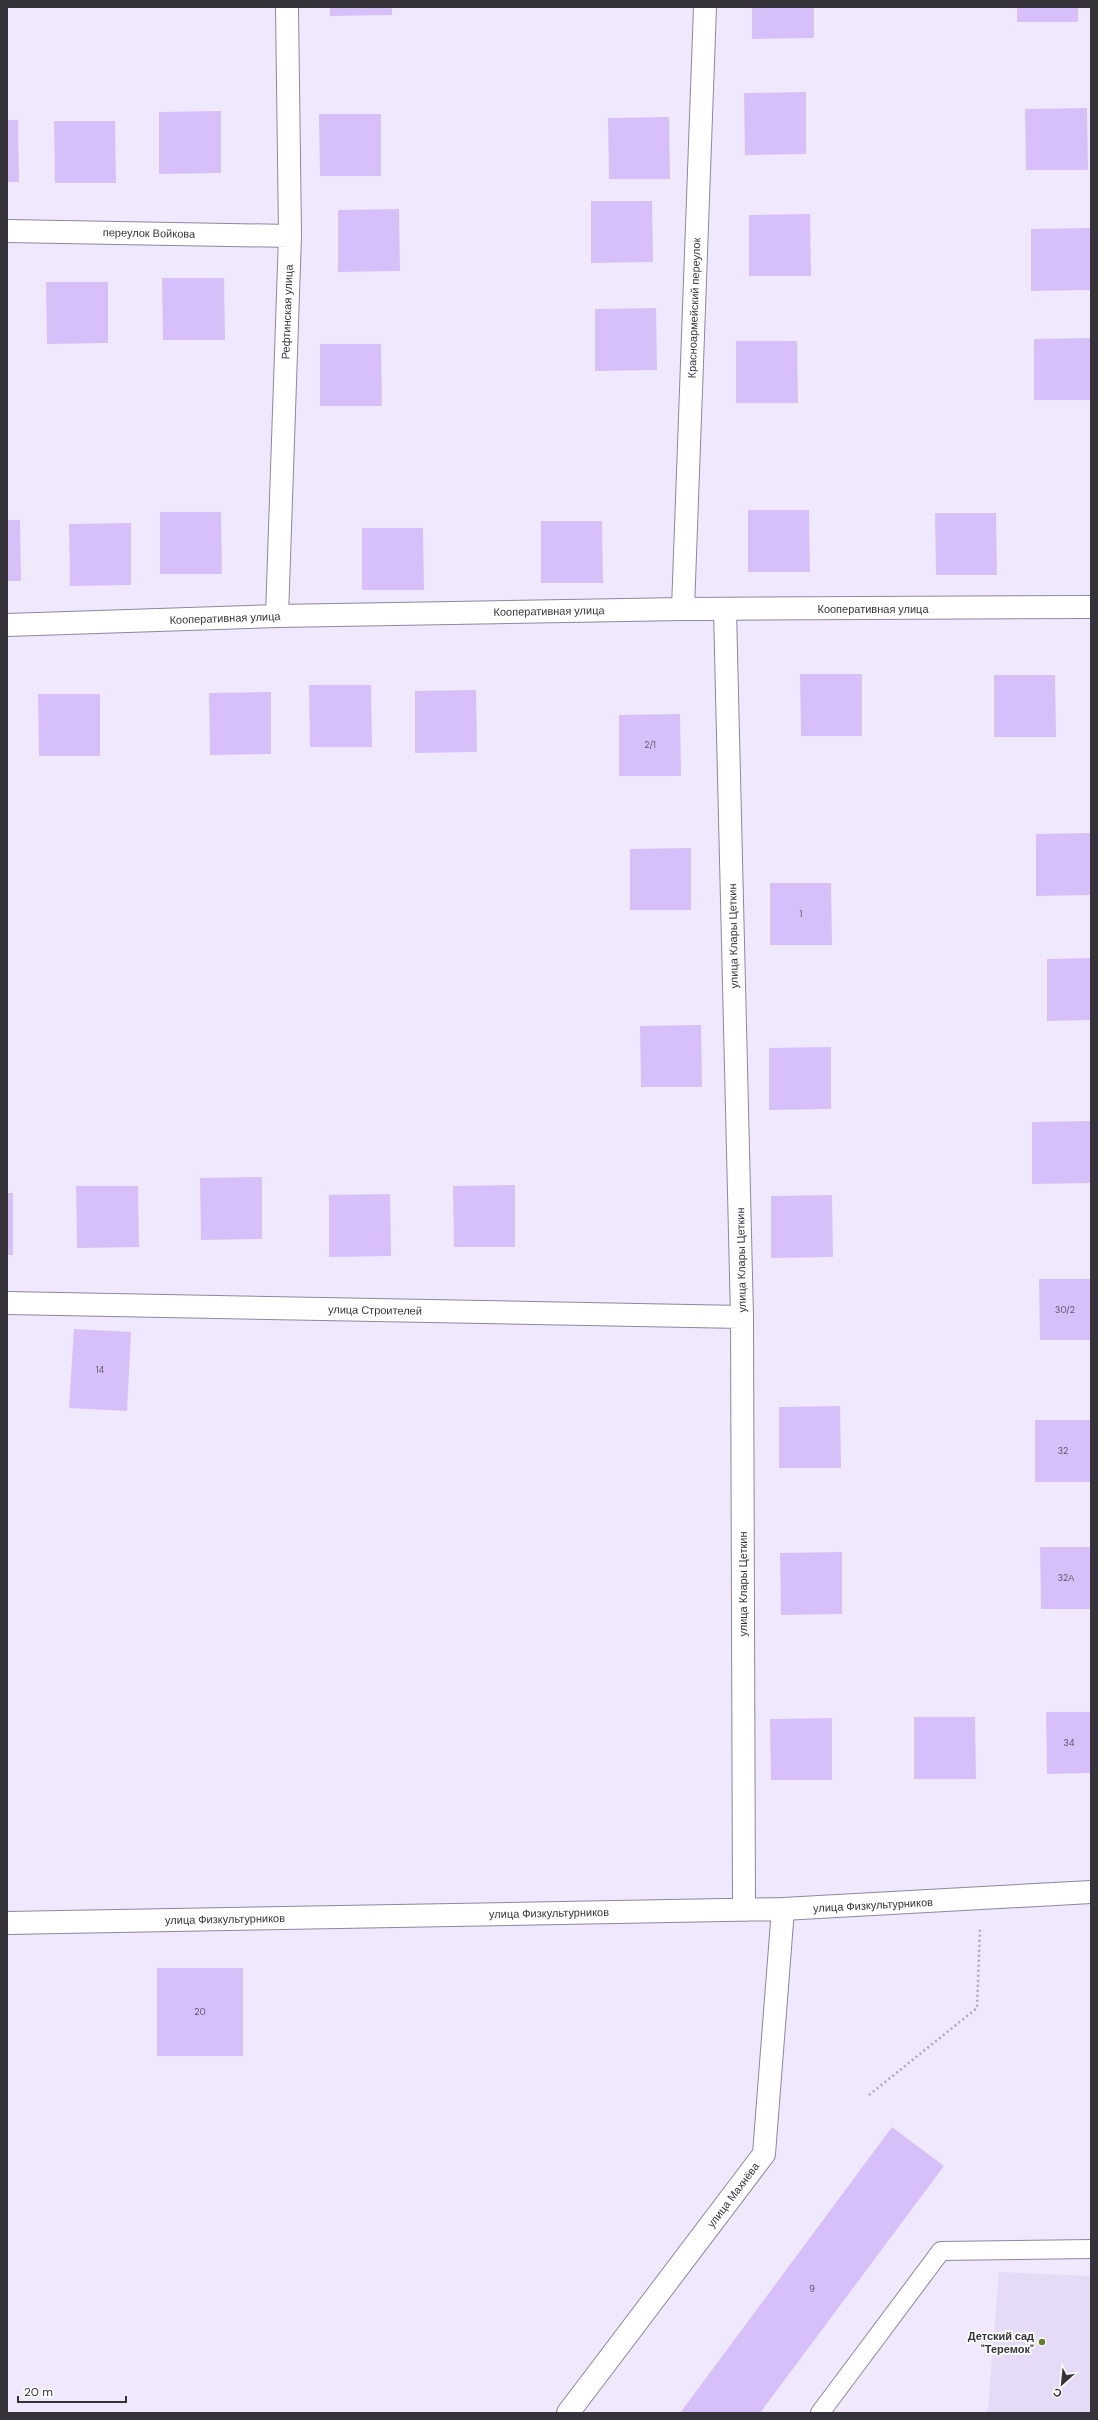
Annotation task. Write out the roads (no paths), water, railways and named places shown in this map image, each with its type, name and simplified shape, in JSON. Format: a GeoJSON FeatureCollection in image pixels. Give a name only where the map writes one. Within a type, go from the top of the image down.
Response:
{"type":"FeatureCollection","features":[{"type":"Feature","properties":{"kind":"street","name":"Рефтинская улица"},"geometry":{"type":"LineString","coordinates":[[276,616],[290,236],[287,7]]}},
{"type":"Feature","properties":{"kind":"street","name":"Красноармейский переулок"},"geometry":{"type":"LineString","coordinates":[[683,609],[705,7]]}},
{"type":"Feature","properties":{"kind":"street","name":"переулок Войкова"},"geometry":{"type":"LineString","coordinates":[[7,231],[290,236]]}},
{"type":"Feature","properties":{"kind":"street","name":"Кооперативная улица"},"geometry":{"type":"LineString","coordinates":[[7,625],[276,616],[683,609],[725,610],[1091,607]]}},
{"type":"Feature","properties":{"kind":"street","name":"улица Клары Цеткин"},"geometry":{"type":"LineString","coordinates":[[725,610],[742,1317],[744,1910]]}},
{"type":"Feature","properties":{"kind":"street","name":"улица Строителей"},"geometry":{"type":"LineString","coordinates":[[7,1303],[742,1317]]}},
{"type":"Feature","properties":{"kind":"street","name":"улица Физкультурников"},"geometry":{"type":"LineString","coordinates":[[7,1923],[783,1910],[1091,1892]]}},
{"type":"Feature","properties":{"kind":"street","name":"улица Махнёва"},"geometry":{"type":"LineString","coordinates":[[568,2413],[764,2154],[783,1910]]}},
{"type":"Feature","properties":{"kind":"lane"},"geometry":{"type":"LineString","coordinates":[[820,2413],[941,2251],[1091,2249]]}},
{"type":"Feature","properties":{"kind":"place","name":"Детский сад \"Теремок\""},"geometry":{"type":"Point","coordinates":[1042,2342]}}]}
